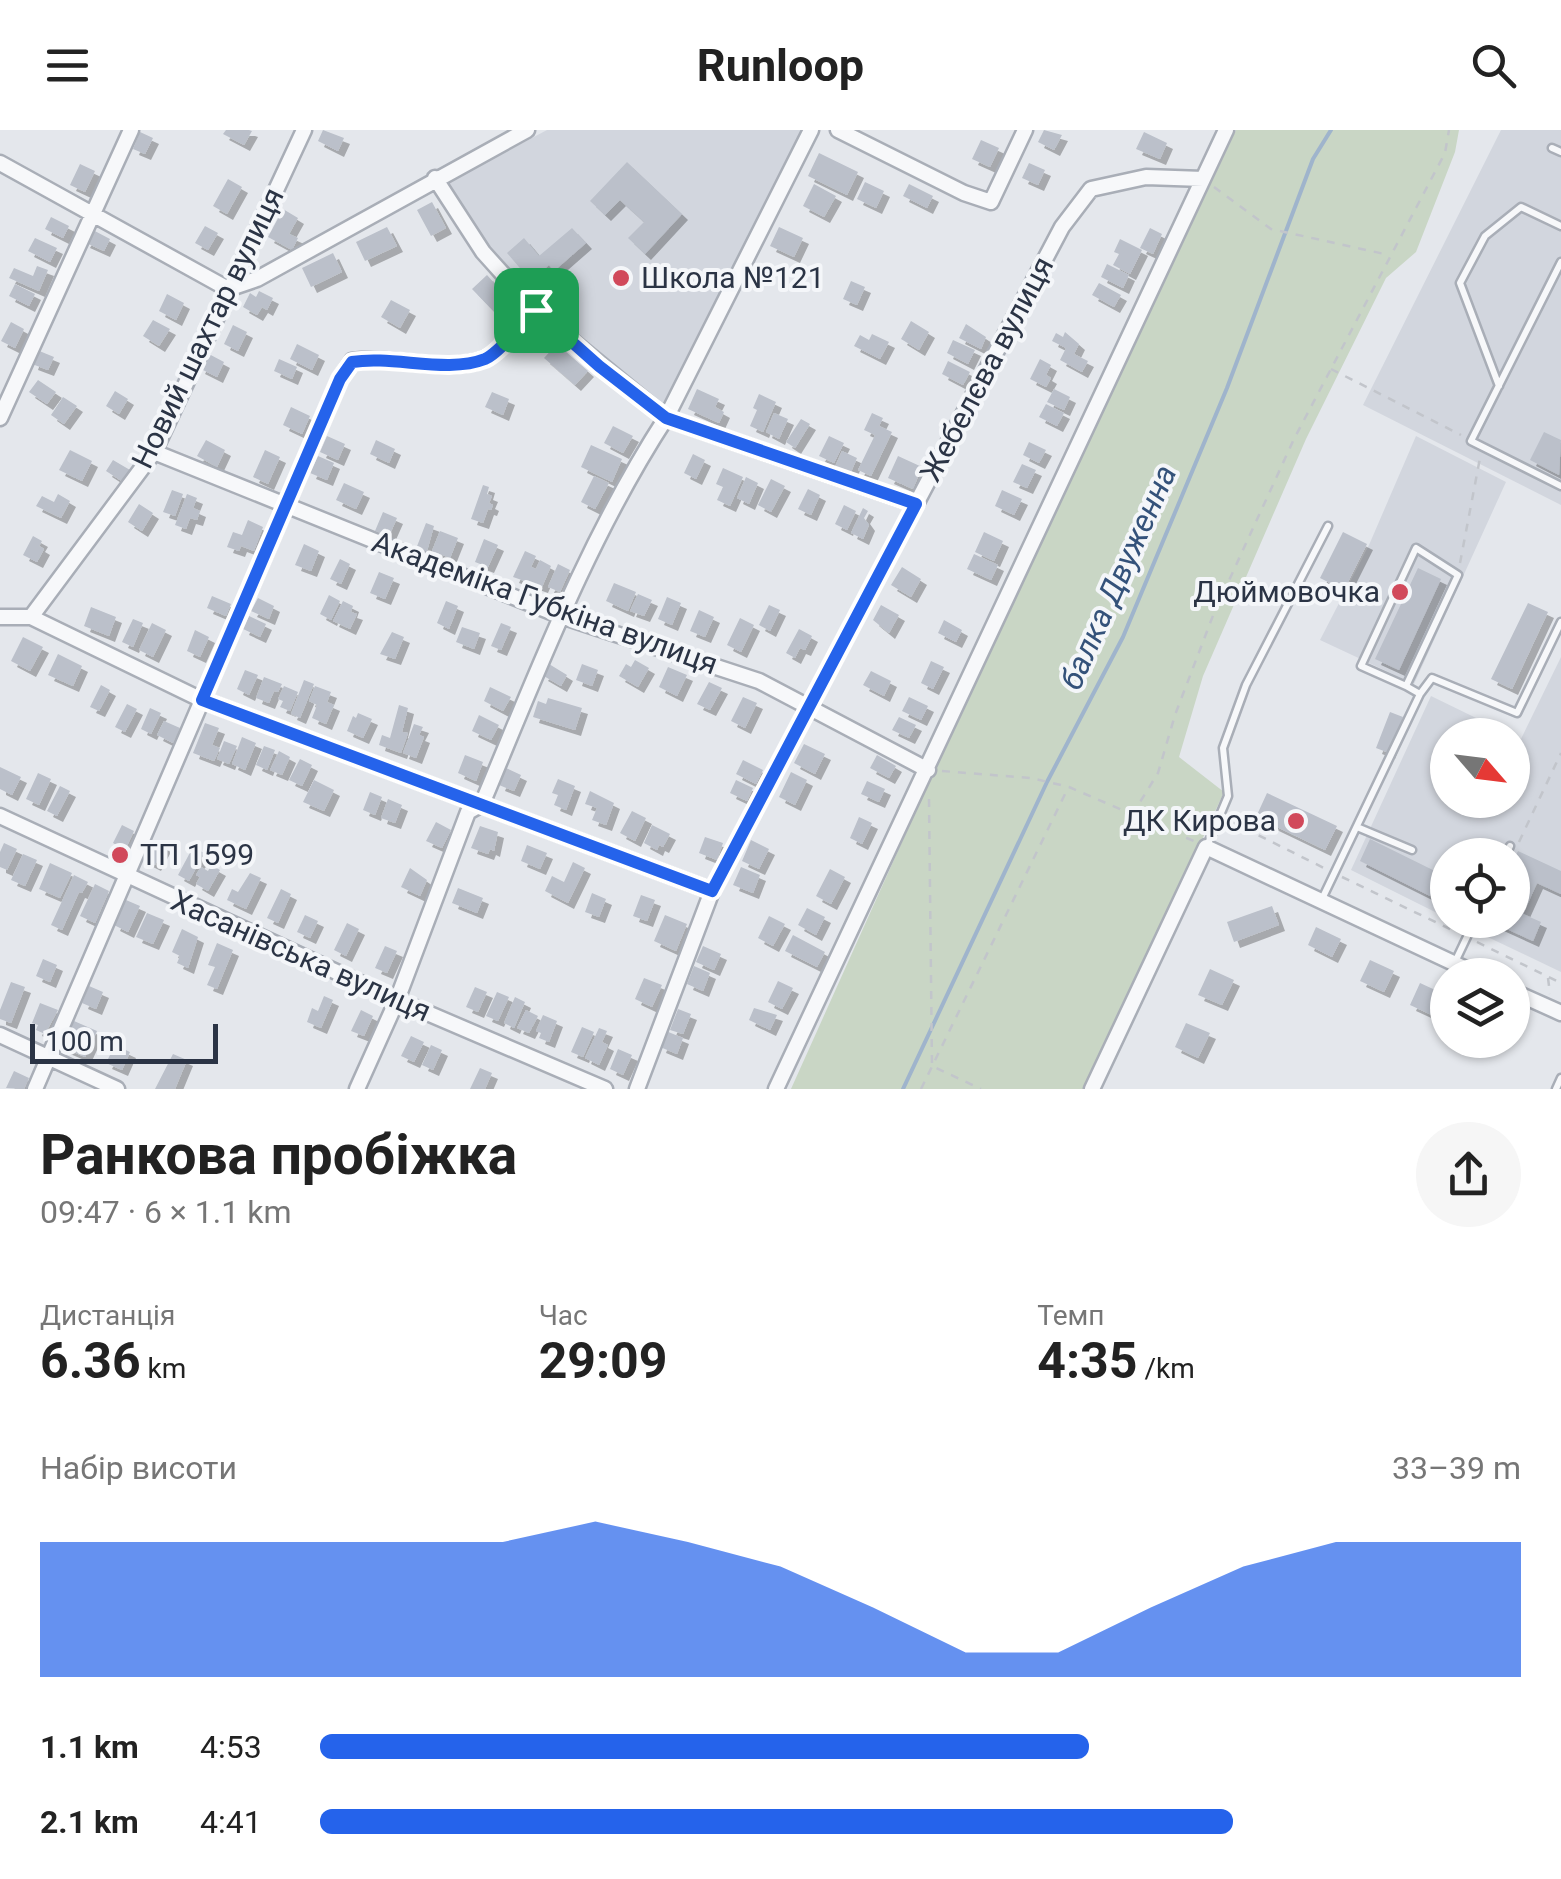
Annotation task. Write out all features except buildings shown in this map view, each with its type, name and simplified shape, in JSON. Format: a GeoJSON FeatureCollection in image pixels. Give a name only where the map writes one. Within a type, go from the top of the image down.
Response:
{"type":"FeatureCollection","features":[{"type":"Feature","properties":{"kind":"street"},"geometry":{"type":"LineString","coordinates":[[0,418],[131,130]]}},
{"type":"Feature","properties":{"kind":"street","name":"Новий шахтар вулиця"},"geometry":{"type":"LineString","coordinates":[[31,617],[154,452],[304,130]]}},
{"type":"Feature","properties":{"kind":"street"},"geometry":{"type":"LineString","coordinates":[[0,163],[228,288],[256,279],[527,130]]}},
{"type":"Feature","properties":{"kind":"street"},"geometry":{"type":"LineString","coordinates":[[358,1089],[468,812],[482,804],[561,616],[811,130]]}},
{"type":"Feature","properties":{"kind":"street"},"geometry":{"type":"LineString","coordinates":[[838,130],[964,193],[991,202],[1026,130]]}},
{"type":"Feature","properties":{"kind":"street"},"geometry":{"type":"LineString","coordinates":[[776,1089],[1226,130]]}},
{"type":"Feature","properties":{"kind":"street","name":"Жебелєва вулиця"},"geometry":{"type":"LineString","coordinates":[[637,1089],[712,891],[1062,226],[1090,189],[1146,176],[1204,179]]}},
{"type":"Feature","properties":{"kind":"street"},"geometry":{"type":"LineString","coordinates":[[435,178],[483,252],[536,310],[666,418],[916,504]]}},
{"type":"Feature","properties":{"kind":"street"},"geometry":{"type":"LineString","coordinates":[[35,1089],[340,379],[352,362],[375,358],[452,364],[486,358],[536,310]]}},
{"type":"Feature","properties":{"kind":"street","name":"Академіка Губкіна вулиця"},"geometry":{"type":"LineString","coordinates":[[154,452],[561,616],[759,681],[928,770]]}},
{"type":"Feature","properties":{"kind":"street"},"geometry":{"type":"LineString","coordinates":[[0,616],[31,617],[202,700],[712,891]]}},
{"type":"Feature","properties":{"kind":"street","name":"Хасанівська вулиця"},"geometry":{"type":"LineString","coordinates":[[0,816],[396,1000],[604,1089]]}},
{"type":"Feature","properties":{"kind":"street"},"geometry":{"type":"LineString","coordinates":[[1092,1089],[1206,847],[1442,958]]}},
{"type":"Feature","properties":{"kind":"street"},"geometry":{"type":"LineString","coordinates":[[1530,999],[1561,1014]]}},
{"type":"Feature","properties":{"kind":"street"},"geometry":{"type":"LineString","coordinates":[[0,1035],[116,1089]]}},
{"type":"Feature","properties":{"kind":"lane"},"geometry":{"type":"LineString","coordinates":[[1552,148],[1561,152]]}},
{"type":"Feature","properties":{"kind":"lane"},"geometry":{"type":"LineString","coordinates":[[1499,386],[1460,283],[1485,236],[1521,207],[1561,226]]}},
{"type":"Feature","properties":{"kind":"lane"},"geometry":{"type":"LineString","coordinates":[[1561,262],[1471,441],[1561,486]]}},
{"type":"Feature","properties":{"kind":"lane"},"geometry":{"type":"LineString","coordinates":[[1206,847],[1228,796],[1223,748],[1246,685],[1328,526]]}},
{"type":"Feature","properties":{"kind":"lane"},"geometry":{"type":"LineString","coordinates":[[1406,686],[1458,575],[1416,548],[1361,666],[1420,694]]}},
{"type":"Feature","properties":{"kind":"lane"},"geometry":{"type":"LineString","coordinates":[[1322,900],[1420,694],[1432,678],[1517,713],[1561,622]]}},
{"type":"Feature","properties":{"kind":"lane"},"geometry":{"type":"LineString","coordinates":[[1357,827],[1412,850]]}},
{"type":"Feature","properties":{"kind":"lane"},"geometry":{"type":"LineString","coordinates":[[1556,1089],[1561,1078]]}},
{"type":"Feature","properties":{"kind":"path"},"geometry":{"type":"LineString","coordinates":[[1132,814],[1158,773],[1175,715],[1214,613],[1294,440],[1445,153],[1448,130]]}},
{"type":"Feature","properties":{"kind":"path"},"geometry":{"type":"LineString","coordinates":[[1204,179],[1271,229],[1391,256]]}},
{"type":"Feature","properties":{"kind":"path"},"geometry":{"type":"LineString","coordinates":[[1331,369],[1471,441]]}},
{"type":"Feature","properties":{"kind":"path"},"geometry":{"type":"LineString","coordinates":[[1458,575],[1482,446]]}},
{"type":"Feature","properties":{"kind":"path"},"geometry":{"type":"LineString","coordinates":[[1518,838],[1561,753]]}},
{"type":"Feature","properties":{"kind":"path"},"geometry":{"type":"LineString","coordinates":[[932,1066],[928,770],[1031,778],[1068,786],[1206,847]]}},
{"type":"Feature","properties":{"kind":"path"},"geometry":{"type":"LineString","coordinates":[[921,1089],[1068,786]]}},
{"type":"Feature","properties":{"kind":"path"},"geometry":{"type":"LineString","coordinates":[[1220,816],[1430,919]]}},
{"type":"Feature","properties":{"kind":"path"},"geometry":{"type":"LineString","coordinates":[[1469,938],[1561,983]]}},
{"type":"Feature","properties":{"kind":"path"},"geometry":{"type":"LineString","coordinates":[[932,1066],[982,1089]]}},
{"type":"Feature","properties":{"kind":"shaded area","name":"Школа №121"},"geometry":{"type":"Polygon","coordinates":[[[547,130],[804,130],[663,406],[602,361],[540,307],[486,249],[445,184],[547,130]]]}},
{"type":"Feature","properties":{"kind":"shaded area"},"geometry":{"type":"Polygon","coordinates":[[[1501,130],[1561,130],[1561,505],[1363,405],[1501,130]]]}},
{"type":"Feature","properties":{"kind":"shaded area","name":"Дюймовочка"},"geometry":{"type":"Polygon","coordinates":[[[1416,436],[1506,482],[1414,684],[1320,640],[1369,545],[1416,436]]]}},
{"type":"Feature","properties":{"kind":"shaded area"},"geometry":{"type":"Polygon","coordinates":[[[1561,657],[1561,972],[1490,938],[1530,938],[1530,838],[1430,838],[1430,910],[1351,870],[1431,696],[1476,718],[1430,718],[1430,818],[1530,818],[1530,721],[1561,657]]]}},
{"type":"Feature","properties":{"kind":"green space"},"geometry":{"type":"Polygon","coordinates":[[[1236,130],[1459,130],[1455,152],[1416,252],[1386,278],[1306,439],[1203,676],[1179,757],[1224,792],[1087,1089],[791,1089],[933,773],[1236,130]]]}},
{"type":"Feature","properties":{"kind":"waterway","name":"балка Двуженна"},"geometry":{"type":"LineString","coordinates":[[903,1089],[1047,782],[1123,637],[1227,388],[1313,159],[1331,130]]}},
{"type":"Feature","properties":{"kind":"place","name":"Школа №121"},"geometry":{"type":"Point","coordinates":[621,278]}},
{"type":"Feature","properties":{"kind":"place","name":"Дюймовочка"},"geometry":{"type":"Point","coordinates":[1400,592]}},
{"type":"Feature","properties":{"kind":"place","name":"ДК Кирова"},"geometry":{"type":"Point","coordinates":[1296,821]}},
{"type":"Feature","properties":{"kind":"place","name":"ТП 1599"},"geometry":{"type":"Point","coordinates":[120,855]}},
{"type":"Feature","properties":{"kind":"route"},"geometry":{"type":"LineString","coordinates":[[536,310],[666,418],[916,504],[712,891],[202,700],[340,379],[352,362],[375,358],[452,364],[486,358],[536,310]]}}]}
